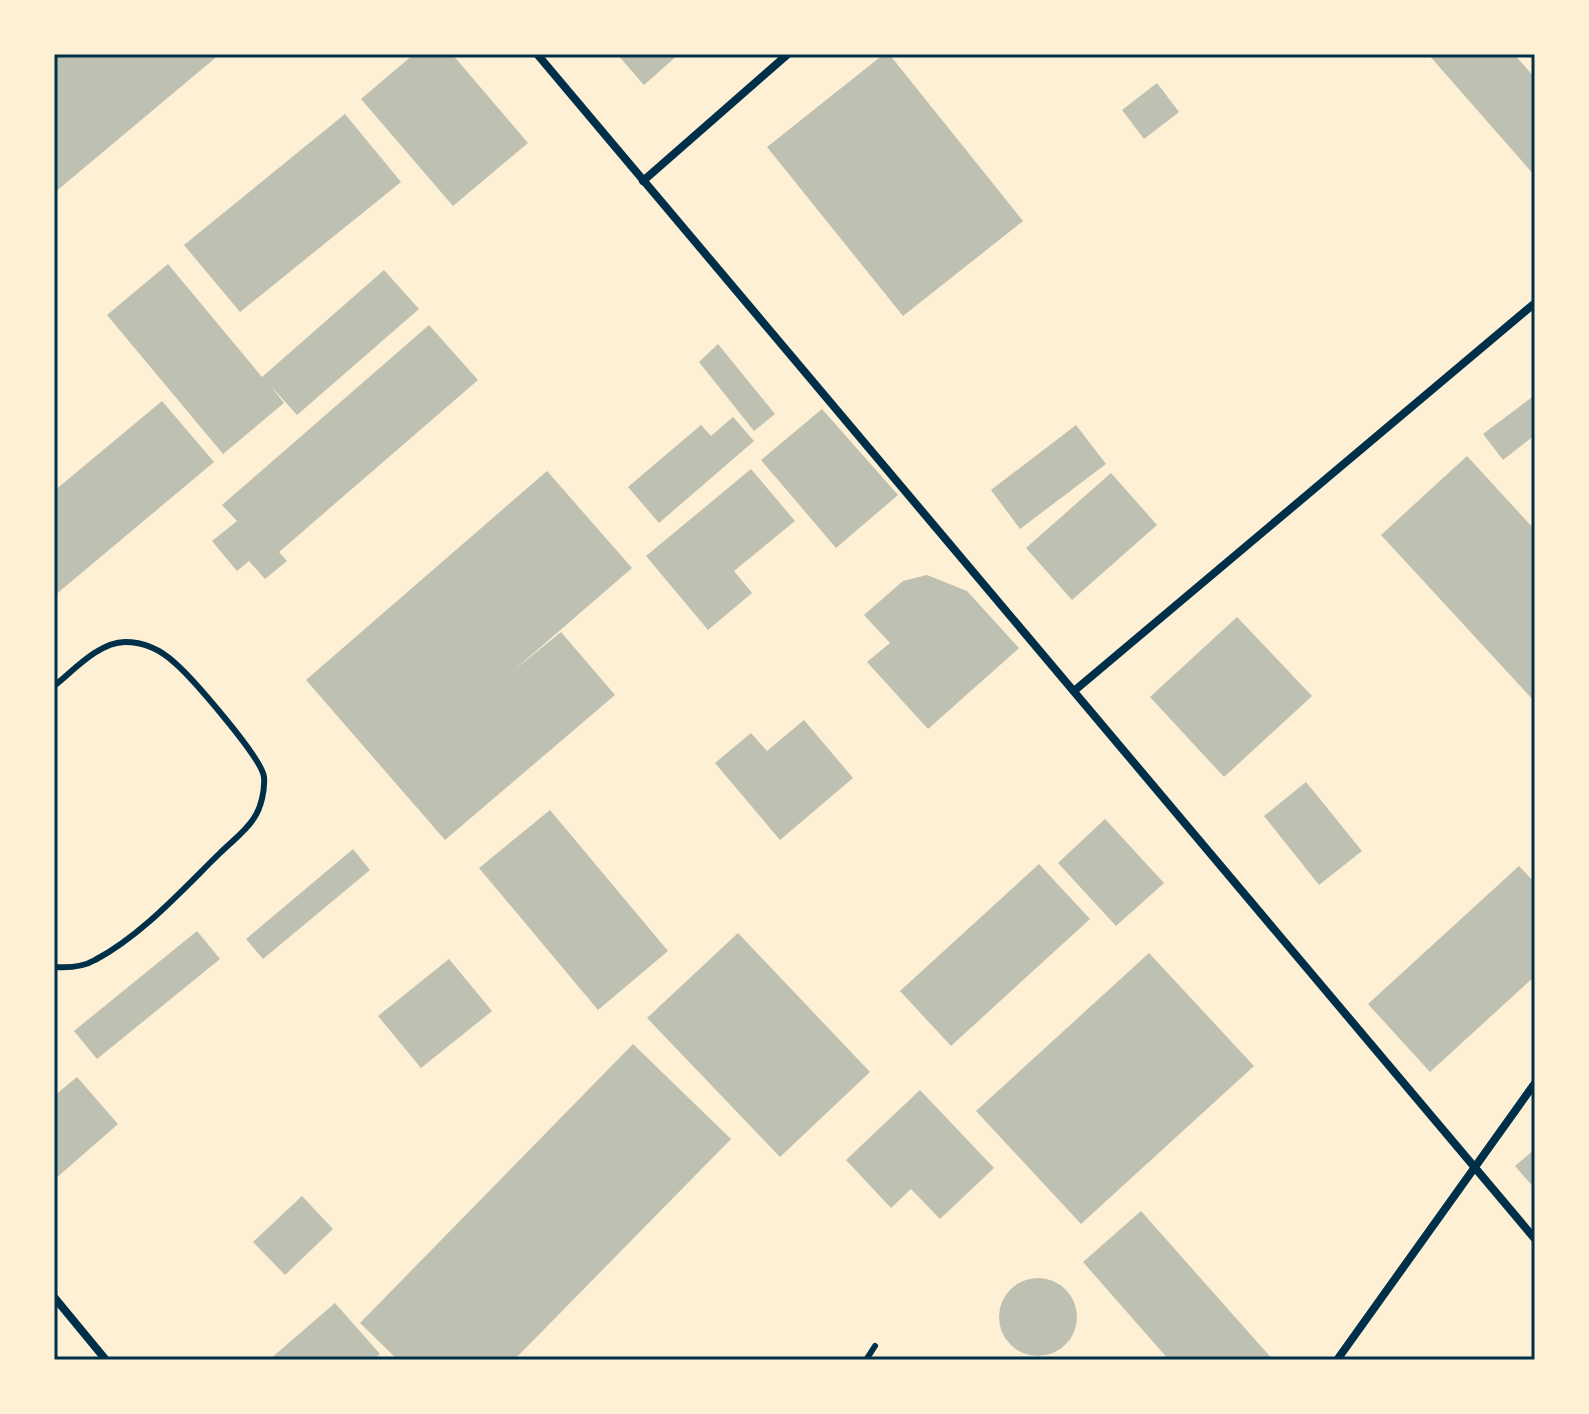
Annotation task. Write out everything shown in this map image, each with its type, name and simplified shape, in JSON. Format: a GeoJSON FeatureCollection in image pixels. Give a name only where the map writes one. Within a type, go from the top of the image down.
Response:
{"type":"FeatureCollection","features":[{"type":"Feature","properties":{"kind":"street"},"geometry":{"type":"LineString","coordinates":[[537,54],[1472,1169],[1535,1239]]}},
{"type":"Feature","properties":{"kind":"street"},"geometry":{"type":"LineString","coordinates":[[643,181],[788,54]]}},
{"type":"Feature","properties":{"kind":"street"},"geometry":{"type":"LineString","coordinates":[[1074,691],[1535,303]]}},
{"type":"Feature","properties":{"kind":"street"},"geometry":{"type":"LineString","coordinates":[[1337,1360],[1535,1083]]}},
{"type":"Feature","properties":{"kind":"street"},"geometry":{"type":"LineString","coordinates":[[54,1297],[106,1360]]}},
{"type":"Feature","properties":{"kind":"lane"},"geometry":{"type":"LineString","coordinates":[[54,686],[105,648],[122,642],[148,645],[174,662],[238,735],[258,762],[264,776],[262,801],[254,818],[193,879],[130,936],[93,962],[67,968],[54,967]]}},
{"type":"Feature","properties":{"kind":"lane"},"geometry":{"type":"LineString","coordinates":[[866,1360],[875,1346]]}},
{"type":"Feature","properties":{"kind":"building"},"geometry":{"type":"Polygon","coordinates":[[[54,54],[220,54],[54,193],[54,54]]]}},
{"type":"Feature","properties":{"kind":"building"},"geometry":{"type":"Polygon","coordinates":[[[414,54],[452,54],[528,143],[453,206],[361,99],[414,54]]]}},
{"type":"Feature","properties":{"kind":"building"},"geometry":{"type":"Polygon","coordinates":[[[617,54],[679,54],[644,85],[617,54]]]}},
{"type":"Feature","properties":{"kind":"building"},"geometry":{"type":"Polygon","coordinates":[[[884,54],[889,54],[1023,221],[903,316],[767,147],[884,54]]]}},
{"type":"Feature","properties":{"kind":"building"},"geometry":{"type":"Polygon","coordinates":[[[1428,54],[1514,54],[1535,78],[1535,176],[1428,54]]]}},
{"type":"Feature","properties":{"kind":"building"},"geometry":{"type":"Polygon","coordinates":[[[1157,83],[1179,112],[1144,139],[1122,110],[1157,83]]]}},
{"type":"Feature","properties":{"kind":"building"},"geometry":{"type":"Polygon","coordinates":[[[345,114],[401,182],[240,312],[184,245],[345,114]]]}},
{"type":"Feature","properties":{"kind":"building"},"geometry":{"type":"Polygon","coordinates":[[[168,264],[262,377],[384,270],[419,309],[297,415],[270,385],[284,403],[223,454],[107,315],[168,264]]]}},
{"type":"Feature","properties":{"kind":"building"},"geometry":{"type":"Polygon","coordinates":[[[429,325],[478,380],[279,552],[287,561],[265,579],[249,561],[237,571],[212,541],[237,521],[222,505],[429,325]]]}},
{"type":"Feature","properties":{"kind":"building"},"geometry":{"type":"Polygon","coordinates":[[[718,344],[775,414],[754,431],[699,362],[718,344]]]}},
{"type":"Feature","properties":{"kind":"building"},"geometry":{"type":"Polygon","coordinates":[[[1535,395],[1535,435],[1503,460],[1483,434],[1535,395]]]}},
{"type":"Feature","properties":{"kind":"building"},"geometry":{"type":"Polygon","coordinates":[[[162,401],[214,462],[54,596],[54,491],[162,401]]]}},
{"type":"Feature","properties":{"kind":"building"},"geometry":{"type":"Polygon","coordinates":[[[822,409],[898,495],[836,548],[761,460],[822,409]]]}},
{"type":"Feature","properties":{"kind":"building"},"geometry":{"type":"Polygon","coordinates":[[[733,417],[754,441],[659,523],[628,487],[701,425],[711,436],[733,417]]]}},
{"type":"Feature","properties":{"kind":"building"},"geometry":{"type":"Polygon","coordinates":[[[1076,425],[1106,464],[1020,529],[991,490],[1076,425]]]}},
{"type":"Feature","properties":{"kind":"building"},"geometry":{"type":"Polygon","coordinates":[[[1467,456],[1535,530],[1535,702],[1381,535],[1467,456]]]}},
{"type":"Feature","properties":{"kind":"building"},"geometry":{"type":"Polygon","coordinates":[[[751,469],[795,521],[734,571],[752,593],[708,630],[646,556],[751,469]]]}},
{"type":"Feature","properties":{"kind":"building"},"geometry":{"type":"Polygon","coordinates":[[[547,471],[632,568],[513,671],[561,632],[615,695],[445,840],[306,680],[547,471]]]}},
{"type":"Feature","properties":{"kind":"building"},"geometry":{"type":"Polygon","coordinates":[[[1111,473],[1157,525],[1072,600],[1026,548],[1111,473]]]}},
{"type":"Feature","properties":{"kind":"building"},"geometry":{"type":"Polygon","coordinates":[[[927,575],[967,591],[1019,648],[928,729],[867,662],[890,643],[864,615],[903,581],[927,575]]]}},
{"type":"Feature","properties":{"kind":"building"},"geometry":{"type":"Polygon","coordinates":[[[1237,617],[1312,696],[1224,777],[1150,697],[1237,617]]]}},
{"type":"Feature","properties":{"kind":"building"},"geometry":{"type":"Polygon","coordinates":[[[804,720],[853,778],[780,840],[715,763],[751,733],[767,751],[804,720]]]}},
{"type":"Feature","properties":{"kind":"building"},"geometry":{"type":"Polygon","coordinates":[[[1306,782],[1362,851],[1319,885],[1264,816],[1306,782]]]}},
{"type":"Feature","properties":{"kind":"building"},"geometry":{"type":"Polygon","coordinates":[[[550,810],[668,951],[598,1010],[479,868],[550,810]]]}},
{"type":"Feature","properties":{"kind":"building"},"geometry":{"type":"Polygon","coordinates":[[[1105,819],[1164,883],[1116,926],[1058,863],[1105,819]]]}},
{"type":"Feature","properties":{"kind":"building"},"geometry":{"type":"Polygon","coordinates":[[[353,849],[370,870],[263,959],[246,939],[353,849]]]}},
{"type":"Feature","properties":{"kind":"building"},"geometry":{"type":"Polygon","coordinates":[[[1039,864],[1090,919],[951,1046],[900,991],[1039,864]]]}},
{"type":"Feature","properties":{"kind":"building"},"geometry":{"type":"Polygon","coordinates":[[[1519,866],[1535,883],[1535,976],[1430,1072],[1368,1004],[1519,866]]]}},
{"type":"Feature","properties":{"kind":"building"},"geometry":{"type":"Polygon","coordinates":[[[197,931],[220,959],[97,1059],[74,1031],[197,931]]]}},
{"type":"Feature","properties":{"kind":"building"},"geometry":{"type":"Polygon","coordinates":[[[738,933],[870,1072],[780,1157],[647,1018],[738,933]]]}},
{"type":"Feature","properties":{"kind":"building"},"geometry":{"type":"Polygon","coordinates":[[[1149,953],[1254,1066],[1081,1224],[976,1111],[1149,953]]]}},
{"type":"Feature","properties":{"kind":"building"},"geometry":{"type":"Polygon","coordinates":[[[449,959],[492,1011],[421,1068],[378,1016],[449,959]]]}},
{"type":"Feature","properties":{"kind":"building"},"geometry":{"type":"Polygon","coordinates":[[[633,1044],[731,1139],[514,1360],[398,1360],[360,1323],[633,1044]]]}},
{"type":"Feature","properties":{"kind":"building"},"geometry":{"type":"Polygon","coordinates":[[[77,1077],[118,1124],[54,1180],[54,1096],[77,1077]]]}},
{"type":"Feature","properties":{"kind":"building"},"geometry":{"type":"Polygon","coordinates":[[[920,1090],[994,1168],[940,1219],[911,1189],[891,1208],[846,1160],[920,1090]]]}},
{"type":"Feature","properties":{"kind":"building"},"geometry":{"type":"Polygon","coordinates":[[[1535,1149],[1535,1189],[1515,1166],[1535,1149]]]}},
{"type":"Feature","properties":{"kind":"building"},"geometry":{"type":"Polygon","coordinates":[[[302,1196],[333,1229],[285,1275],[253,1242],[302,1196]]]}},
{"type":"Feature","properties":{"kind":"building"},"geometry":{"type":"Polygon","coordinates":[[[1141,1211],[1273,1360],[1169,1360],[1083,1262],[1141,1211]]]}},
{"type":"Feature","properties":{"kind":"building"},"geometry":{"type":"Polygon","coordinates":[[[1038,1278],[1053,1281],[1070,1295],[1077,1317],[1074,1332],[1060,1349],[1038,1356],[1023,1353],[1006,1339],[999,1317],[1002,1302],[1016,1285],[1038,1278]]]}},
{"type":"Feature","properties":{"kind":"building"},"geometry":{"type":"Polygon","coordinates":[[[335,1303],[380,1354],[373,1360],[269,1360],[335,1303]]]}}]}
